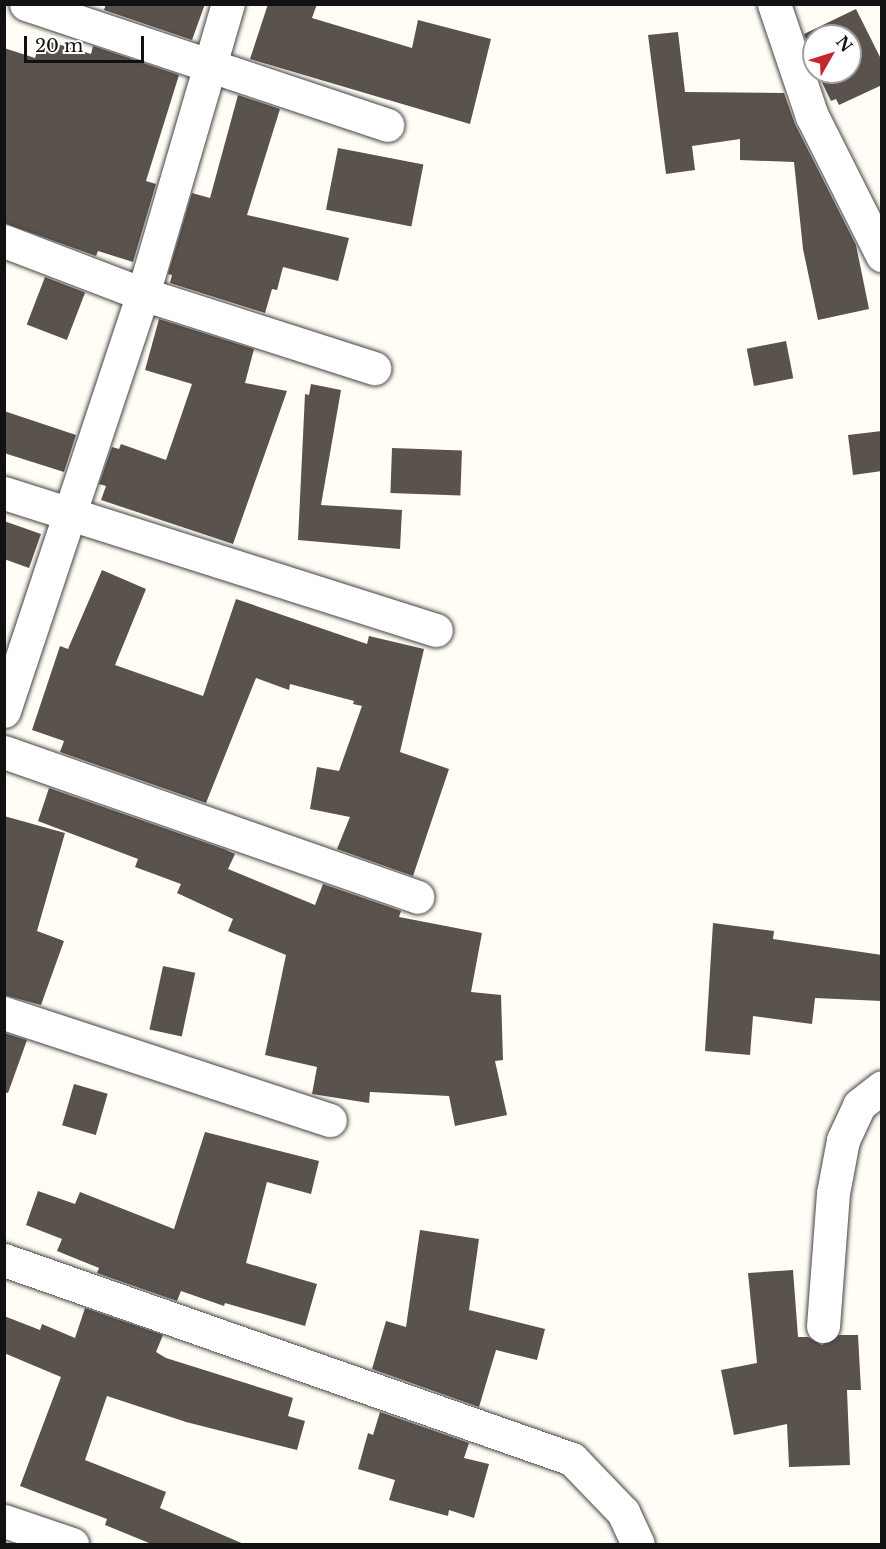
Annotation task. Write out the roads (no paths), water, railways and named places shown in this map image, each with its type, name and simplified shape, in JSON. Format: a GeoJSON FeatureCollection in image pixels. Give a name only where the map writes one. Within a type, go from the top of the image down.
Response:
{"type":"FeatureCollection","features":[{"type":"Feature","properties":{"kind":"street"},"geometry":{"type":"LineString","coordinates":[[26,4],[210,68],[387,125]]}},
{"type":"Feature","properties":{"kind":"street"},"geometry":{"type":"LineString","coordinates":[[4,711],[72,516],[143,294],[228,4]]}},
{"type":"Feature","properties":{"kind":"street"},"geometry":{"type":"LineString","coordinates":[[774,4],[812,116],[882,255]]}},
{"type":"Feature","properties":{"kind":"street"},"geometry":{"type":"LineString","coordinates":[[4,241],[143,294],[374,368]]}},
{"type":"Feature","properties":{"kind":"street"},"geometry":{"type":"LineString","coordinates":[[4,492],[72,516],[436,630]]}},
{"type":"Feature","properties":{"kind":"street"},"geometry":{"type":"LineString","coordinates":[[4,752],[417,897]]}},
{"type":"Feature","properties":{"kind":"street"},"geometry":{"type":"LineString","coordinates":[[4,1013],[330,1120]]}},
{"type":"Feature","properties":{"kind":"street"},"geometry":{"type":"LineString","coordinates":[[823,1326],[833,1193],[843,1140],[859,1105],[882,1088]]}},
{"type":"Feature","properties":{"kind":"street"},"geometry":{"type":"LineString","coordinates":[[4,1260],[572,1459],[623,1512],[638,1545]]}},
{"type":"Feature","properties":{"kind":"street"},"geometry":{"type":"LineString","coordinates":[[4,1521],[72,1545]]}}]}
